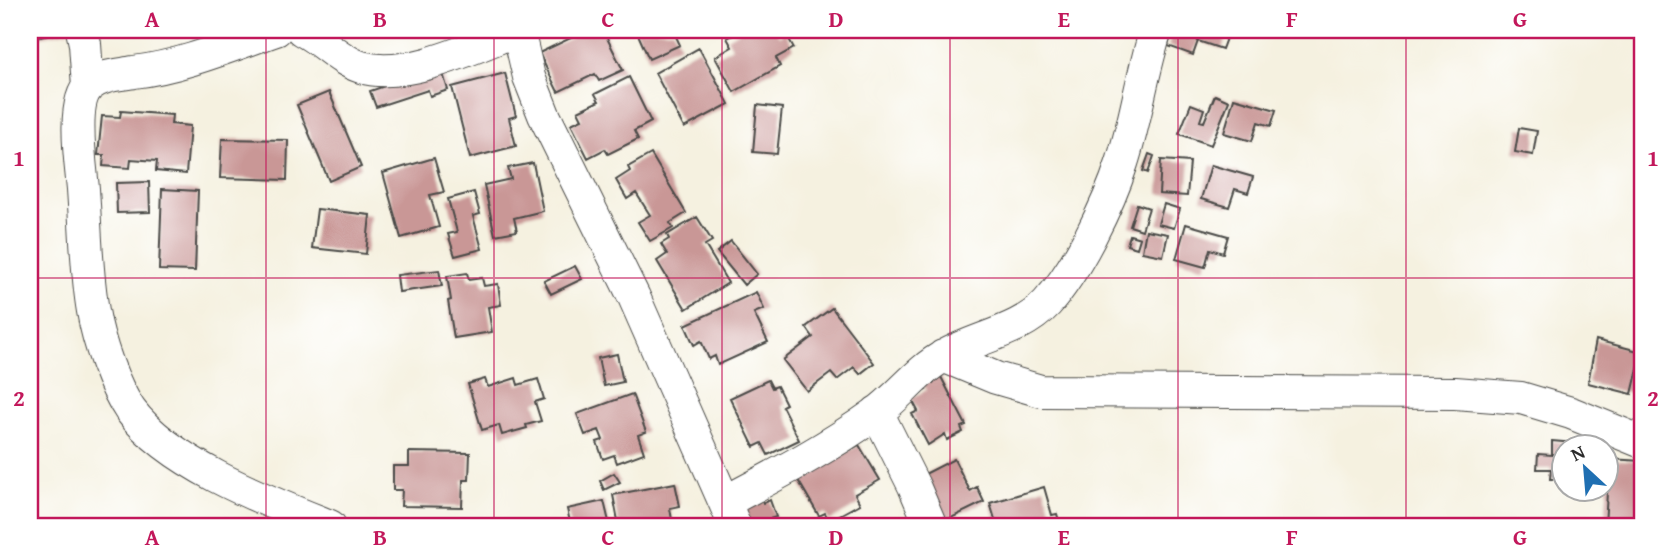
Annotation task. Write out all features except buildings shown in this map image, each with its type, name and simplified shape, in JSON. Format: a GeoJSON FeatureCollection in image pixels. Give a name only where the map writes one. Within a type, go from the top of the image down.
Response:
{"type":"FeatureCollection","features":[{"type":"Feature","properties":{"kind":"street"},"geometry":{"type":"LineString","coordinates":[[82,30],[86,44],[88,87],[79,109],[81,169],[93,312],[111,372],[130,408],[158,438],[214,474],[272,503],[330,526]]}},
{"type":"Feature","properties":{"kind":"street"},"geometry":{"type":"LineString","coordinates":[[88,87],[107,76],[150,70],[197,58],[276,30]]}},
{"type":"Feature","properties":{"kind":"street"},"geometry":{"type":"LineString","coordinates":[[302,30],[319,39],[338,56],[362,68],[396,70],[442,60],[518,30],[529,77],[544,115],[634,297],[729,514],[877,412],[943,356],[1026,320],[1046,303],[1070,270],[1096,224],[1122,163],[1156,30]]}},
{"type":"Feature","properties":{"kind":"street"},"geometry":{"type":"LineString","coordinates":[[943,356],[996,378],[1041,391],[1455,393],[1521,398],[1571,412],[1642,442]]}},
{"type":"Feature","properties":{"kind":"street"},"geometry":{"type":"LineString","coordinates":[[877,412],[931,526]]}}]}
